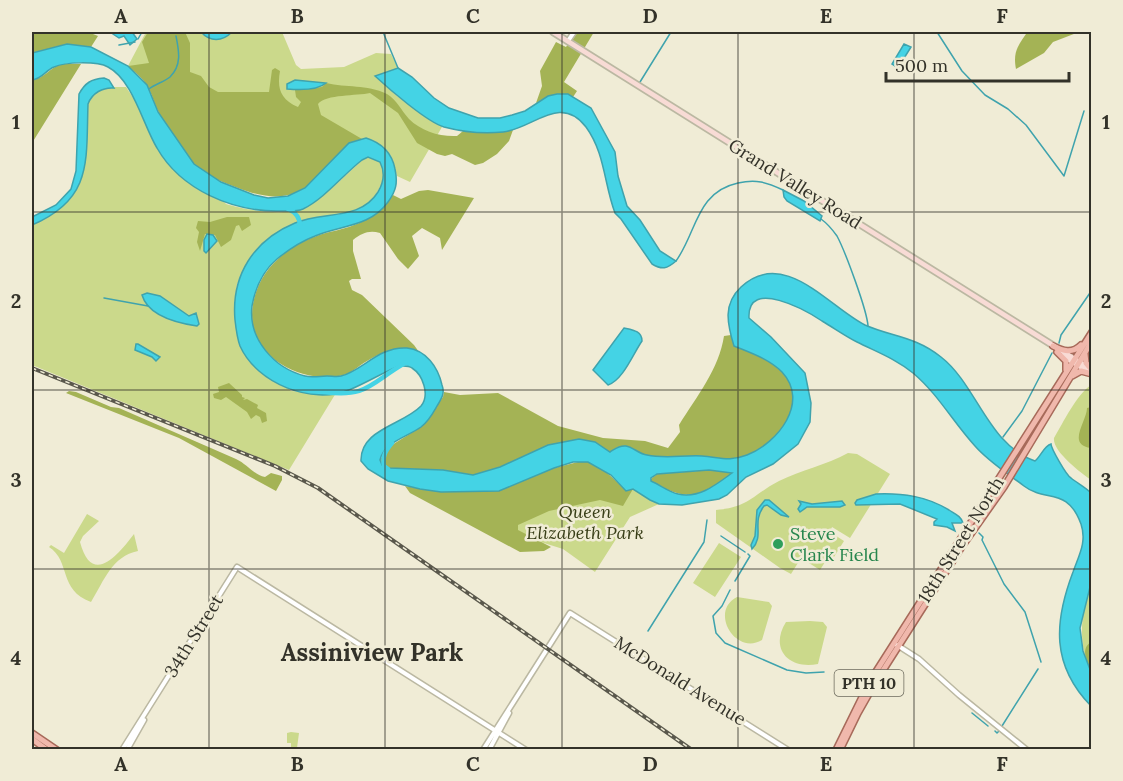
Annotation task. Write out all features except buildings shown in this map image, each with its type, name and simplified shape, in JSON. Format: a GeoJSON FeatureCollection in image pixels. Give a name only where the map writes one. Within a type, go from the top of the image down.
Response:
{"type":"FeatureCollection","features":[{"type":"Feature","properties":{"kind":"main road","name":"Grand Valley Road"},"geometry":{"type":"LineString","coordinates":[[553,32],[1076,362]]}},
{"type":"Feature","properties":{"kind":"main road"},"geometry":{"type":"LineString","coordinates":[[1053,346],[1063,350],[1074,350],[1092,331]]}},
{"type":"Feature","properties":{"kind":"main road","name":"18th Street North"},"geometry":{"type":"LineString","coordinates":[[838,750],[866,689],[1031,445],[1092,331]]}},
{"type":"Feature","properties":{"kind":"main road","name":"Grand Valley Road"},"geometry":{"type":"LineString","coordinates":[[1036,337],[1076,362]]}},
{"type":"Feature","properties":{"kind":"main road","name":"18th Street North"},"geometry":{"type":"LineString","coordinates":[[897,645],[1063,378],[1092,341]]}},
{"type":"Feature","properties":{"kind":"main road"},"geometry":{"type":"LineString","coordinates":[[1088,347],[1085,359],[1092,371]]}},
{"type":"Feature","properties":{"kind":"main road"},"geometry":{"type":"LineString","coordinates":[[1057,352],[1066,363],[1063,378]]}},
{"type":"Feature","properties":{"kind":"main road"},"geometry":{"type":"LineString","coordinates":[[1076,362],[1092,371]]}},
{"type":"Feature","properties":{"kind":"main road"},"geometry":{"type":"LineString","coordinates":[[1059,394],[1076,373],[1092,371]]}},
{"type":"Feature","properties":{"kind":"main road"},"geometry":{"type":"LineString","coordinates":[[32,733],[57,750]]}},
{"type":"Feature","properties":{"kind":"main road"},"geometry":{"type":"LineString","coordinates":[[32,739],[47,750]]}},
{"type":"Feature","properties":{"kind":"street"},"geometry":{"type":"LineString","coordinates":[[568,41],[574,32]]}},
{"type":"Feature","properties":{"kind":"street","name":"34th Street"},"geometry":{"type":"LineString","coordinates":[[127,750],[151,706],[237,567],[497,731]]}},
{"type":"Feature","properties":{"kind":"street","name":"McDonald Avenue"},"geometry":{"type":"LineString","coordinates":[[497,731],[570,613],[788,750]]}},
{"type":"Feature","properties":{"kind":"street"},"geometry":{"type":"LineString","coordinates":[[897,645],[919,659],[964,700],[1027,750]]}},
{"type":"Feature","properties":{"kind":"street"},"geometry":{"type":"LineString","coordinates":[[483,750],[497,731]]}},
{"type":"Feature","properties":{"kind":"street"},"geometry":{"type":"LineString","coordinates":[[489,750],[497,731]]}},
{"type":"Feature","properties":{"kind":"street"},"geometry":{"type":"LineString","coordinates":[[497,731],[526,750]]}},
{"type":"Feature","properties":{"kind":"street","name":"34th Street"},"geometry":{"type":"LineString","coordinates":[[122,750],[134,735]]}},
{"type":"Feature","properties":{"kind":"green space"},"geometry":{"type":"Polygon","coordinates":[[[32,32],[88,32],[98,36],[91,47],[67,44],[32,53],[32,32]]]}},
{"type":"Feature","properties":{"kind":"green space"},"geometry":{"type":"Polygon","coordinates":[[[146,32],[282,32],[296,65],[301,69],[344,67],[376,53],[391,54],[398,68],[375,76],[397,96],[442,127],[410,182],[397,176],[392,158],[385,148],[288,196],[128,66],[146,32]]]}},
{"type":"Feature","properties":{"kind":"green space"},"geometry":{"type":"Polygon","coordinates":[[[148,32],[185,32],[190,43],[190,72],[201,76],[209,87],[218,92],[269,92],[272,70],[275,68],[280,71],[281,92],[287,100],[298,107],[301,102],[296,97],[295,90],[322,87],[326,83],[364,87],[387,94],[414,123],[438,134],[457,136],[463,131],[513,130],[509,141],[497,154],[475,165],[452,154],[445,156],[437,154],[417,143],[398,113],[370,93],[328,98],[318,104],[321,115],[362,139],[349,143],[322,174],[299,191],[273,196],[257,194],[203,172],[174,139],[161,118],[145,83],[128,66],[149,63],[142,42],[148,32]]]}},
{"type":"Feature","properties":{"kind":"green space"},"geometry":{"type":"Polygon","coordinates":[[[576,32],[594,32],[564,82],[577,91],[573,97],[559,95],[536,103],[542,86],[540,71],[556,42],[566,47],[576,32]]]}},
{"type":"Feature","properties":{"kind":"green space"},"geometry":{"type":"Polygon","coordinates":[[[1023,32],[1079,32],[1053,42],[1044,53],[1016,69],[1017,50],[1026,34],[1023,32]]]}},
{"type":"Feature","properties":{"kind":"green space"},"geometry":{"type":"Polygon","coordinates":[[[61,64],[81,64],[32,143],[32,80],[40,78],[61,64]]]}},
{"type":"Feature","properties":{"kind":"green space"},"geometry":{"type":"Polygon","coordinates":[[[107,87],[126,87],[226,204],[274,212],[300,209],[324,195],[362,160],[368,157],[380,162],[383,169],[383,182],[368,205],[355,211],[299,221],[287,227],[266,240],[256,250],[237,284],[234,308],[240,344],[291,391],[336,393],[289,470],[32,365],[32,225],[62,207],[79,185],[85,158],[88,102],[93,95],[107,87]]]}},
{"type":"Feature","properties":{"kind":"green space"},"geometry":{"type":"Polygon","coordinates":[[[428,190],[474,198],[442,250],[440,238],[422,228],[412,236],[419,256],[408,269],[380,233],[366,233],[353,240],[353,251],[361,279],[349,281],[352,290],[362,295],[419,352],[406,349],[386,352],[373,357],[347,374],[339,376],[306,375],[276,361],[257,337],[252,321],[256,291],[276,260],[307,240],[350,227],[371,217],[393,195],[401,199],[419,191],[428,190]]]}},
{"type":"Feature","properties":{"kind":"green space"},"geometry":{"type":"Polygon","coordinates":[[[227,217],[249,217],[251,225],[242,231],[239,225],[236,226],[231,240],[221,247],[215,235],[205,234],[200,251],[197,242],[199,232],[196,228],[198,221],[210,222],[227,217]]]}},
{"type":"Feature","properties":{"kind":"green space"},"geometry":{"type":"Polygon","coordinates":[[[731,335],[734,346],[777,367],[790,384],[793,396],[792,408],[780,431],[770,441],[748,455],[728,458],[656,457],[642,454],[628,446],[610,452],[500,467],[473,475],[443,470],[389,468],[382,465],[380,460],[387,448],[421,427],[443,397],[444,392],[460,395],[498,393],[558,426],[603,438],[645,441],[668,448],[680,432],[679,425],[712,371],[724,336],[731,335]]]}},
{"type":"Feature","properties":{"kind":"green space"},"geometry":{"type":"Polygon","coordinates":[[[229,383],[245,398],[243,400],[247,399],[258,405],[257,408],[266,413],[267,421],[262,423],[260,417],[256,415],[251,419],[247,412],[226,397],[221,400],[214,398],[213,394],[219,392],[218,387],[229,383]]]}},
{"type":"Feature","properties":{"kind":"green space"},"geometry":{"type":"Polygon","coordinates":[[[1091,385],[1091,480],[1062,455],[1054,438],[1076,402],[1091,385]]]}},
{"type":"Feature","properties":{"kind":"green space"},"geometry":{"type":"Polygon","coordinates":[[[69,391],[119,408],[236,459],[261,476],[265,477],[271,473],[282,476],[282,480],[276,491],[179,438],[66,393],[69,391]]]}},
{"type":"Feature","properties":{"kind":"green space"},"geometry":{"type":"Polygon","coordinates":[[[1091,407],[1091,448],[1084,446],[1079,437],[1087,408],[1091,407]]]}},
{"type":"Feature","properties":{"kind":"green space"},"geometry":{"type":"Polygon","coordinates":[[[848,453],[857,454],[890,474],[850,538],[832,527],[830,532],[844,541],[834,557],[830,554],[820,570],[801,558],[791,574],[716,523],[716,510],[744,503],[779,481],[848,453]]]}},
{"type":"Feature","properties":{"kind":"green space"},"geometry":{"type":"Polygon","coordinates":[[[582,461],[601,468],[626,491],[633,489],[623,506],[600,500],[549,511],[518,525],[518,530],[551,547],[544,551],[520,552],[410,493],[405,486],[441,492],[508,487],[554,468],[582,461]]]}},
{"type":"Feature","properties":{"kind":"green space"},"geometry":{"type":"Polygon","coordinates":[[[710,470],[733,473],[707,490],[685,495],[651,481],[657,474],[710,470]]]}},
{"type":"Feature","properties":{"kind":"green space","name":"Queen Elizabeth Park"},"geometry":{"type":"Polygon","coordinates":[[[633,489],[659,504],[630,517],[595,572],[563,549],[493,527],[498,509],[633,489]]]}},
{"type":"Feature","properties":{"kind":"green space"},"geometry":{"type":"Polygon","coordinates":[[[87,514],[99,521],[83,536],[80,542],[91,563],[98,565],[106,563],[134,534],[138,551],[129,554],[115,564],[91,602],[74,590],[56,553],[49,547],[51,545],[64,553],[87,514]]]}},
{"type":"Feature","properties":{"kind":"green space"},"geometry":{"type":"Polygon","coordinates":[[[719,543],[741,557],[715,597],[693,583],[719,543]]]}},
{"type":"Feature","properties":{"kind":"green space"},"geometry":{"type":"Polygon","coordinates":[[[1091,583],[1091,672],[1084,650],[1082,628],[1091,583]]]}},
{"type":"Feature","properties":{"kind":"green space"},"geometry":{"type":"Polygon","coordinates":[[[737,597],[769,602],[772,606],[762,640],[752,643],[743,642],[729,630],[725,621],[725,612],[729,604],[737,597]]]}},
{"type":"Feature","properties":{"kind":"green space"},"geometry":{"type":"Polygon","coordinates":[[[786,622],[823,622],[827,627],[818,664],[798,664],[785,655],[781,649],[781,632],[786,622]]]}},
{"type":"Feature","properties":{"kind":"green space"},"geometry":{"type":"Polygon","coordinates":[[[1091,642],[1091,672],[1085,652],[1091,642]]]}},
{"type":"Feature","properties":{"kind":"green space"},"geometry":{"type":"Polygon","coordinates":[[[287,733],[299,733],[297,748],[327,749],[282,749],[282,747],[291,747],[291,743],[287,743],[287,733]]]}},
{"type":"Feature","properties":{"kind":"water"},"geometry":{"type":"Polygon","coordinates":[[[110,32],[132,32],[137,39],[130,45],[124,36],[119,38],[110,32]]]}},
{"type":"Feature","properties":{"kind":"water"},"geometry":{"type":"Polygon","coordinates":[[[201,32],[232,32],[216,40],[208,38],[201,32]]]}},
{"type":"Feature","properties":{"kind":"water"},"geometry":{"type":"Polygon","coordinates":[[[67,44],[91,47],[128,66],[147,85],[158,112],[194,164],[221,182],[254,195],[268,198],[288,196],[305,188],[349,143],[366,138],[385,149],[394,163],[396,179],[395,190],[388,202],[381,210],[364,221],[310,238],[277,259],[264,275],[255,293],[252,318],[254,330],[265,350],[283,366],[305,376],[341,376],[397,348],[414,349],[430,360],[440,378],[442,398],[424,425],[391,444],[382,454],[380,460],[382,465],[389,468],[443,470],[473,475],[500,467],[548,445],[579,439],[595,442],[610,452],[626,446],[644,454],[661,457],[735,458],[759,449],[779,431],[787,420],[793,396],[790,384],[777,367],[734,346],[728,322],[731,300],[741,287],[757,276],[773,274],[790,277],[806,284],[865,325],[913,341],[931,350],[953,369],[1006,442],[1019,453],[1035,461],[1051,444],[1069,476],[1091,493],[1091,583],[1080,628],[1083,651],[1091,672],[1091,706],[1078,691],[1069,675],[1060,642],[1062,608],[1083,543],[1083,531],[1075,512],[1063,500],[1040,494],[1024,486],[980,452],[930,390],[900,364],[792,305],[767,298],[757,300],[751,306],[749,318],[771,337],[805,373],[811,403],[810,422],[798,444],[773,464],[746,477],[727,495],[719,499],[682,505],[659,504],[633,489],[626,491],[611,475],[588,462],[573,462],[554,468],[499,491],[441,492],[388,481],[368,469],[361,461],[363,450],[367,442],[375,435],[421,406],[425,391],[416,371],[409,366],[399,366],[349,390],[319,395],[303,393],[272,381],[259,371],[240,346],[235,320],[237,288],[241,274],[257,249],[280,230],[295,223],[351,211],[370,201],[378,192],[383,181],[380,162],[368,157],[362,160],[319,199],[300,210],[262,210],[227,203],[194,187],[167,163],[157,148],[131,92],[117,73],[103,65],[73,63],[54,67],[39,78],[32,80],[32,53],[67,44]],[[709,470],[657,474],[651,478],[651,481],[675,493],[686,495],[707,490],[732,473],[709,470]]]}},
{"type":"Feature","properties":{"kind":"water"},"geometry":{"type":"Polygon","coordinates":[[[904,44],[911,47],[898,68],[892,64],[904,44]]]}},
{"type":"Feature","properties":{"kind":"water"},"geometry":{"type":"Polygon","coordinates":[[[398,68],[449,108],[478,118],[500,118],[512,115],[525,111],[548,96],[557,94],[568,94],[591,108],[615,152],[618,176],[627,206],[640,220],[660,251],[676,261],[664,268],[652,264],[615,213],[597,147],[586,127],[576,117],[566,113],[556,113],[514,130],[496,133],[444,127],[418,112],[375,76],[398,68]]]}},
{"type":"Feature","properties":{"kind":"water"},"geometry":{"type":"Polygon","coordinates":[[[104,78],[109,80],[114,88],[98,91],[88,104],[85,160],[76,190],[52,215],[32,225],[32,217],[56,205],[71,189],[76,171],[79,94],[89,82],[104,78]]]}},
{"type":"Feature","properties":{"kind":"water"},"geometry":{"type":"Polygon","coordinates":[[[295,80],[326,83],[313,89],[287,89],[287,84],[295,80]]]}},
{"type":"Feature","properties":{"kind":"water"},"geometry":{"type":"Polygon","coordinates":[[[783,190],[804,201],[822,216],[820,221],[787,201],[783,190]]]}},
{"type":"Feature","properties":{"kind":"water"},"geometry":{"type":"Polygon","coordinates":[[[207,234],[213,235],[217,241],[206,253],[204,240],[207,234]]]}},
{"type":"Feature","properties":{"kind":"water"},"geometry":{"type":"Polygon","coordinates":[[[147,293],[160,296],[189,316],[196,313],[199,324],[197,326],[181,323],[157,313],[145,302],[142,295],[147,293]]]}},
{"type":"Feature","properties":{"kind":"water"},"geometry":{"type":"Polygon","coordinates":[[[624,328],[639,333],[642,341],[623,372],[608,385],[593,370],[624,328]]]}},
{"type":"Feature","properties":{"kind":"water"},"geometry":{"type":"Polygon","coordinates":[[[136,344],[160,357],[156,361],[135,350],[136,344]]]}},
{"type":"Feature","properties":{"kind":"water"},"geometry":{"type":"Polygon","coordinates":[[[876,494],[896,494],[923,499],[949,510],[963,523],[952,523],[955,531],[934,525],[937,519],[900,504],[856,505],[855,503],[857,500],[876,494]]]}},
{"type":"Feature","properties":{"kind":"water"},"geometry":{"type":"Polygon","coordinates":[[[765,500],[769,500],[789,517],[781,515],[767,505],[764,506],[758,518],[758,539],[752,549],[757,510],[765,500]]]}},
{"type":"Feature","properties":{"kind":"water"},"geometry":{"type":"Polygon","coordinates":[[[799,501],[812,504],[842,501],[845,505],[807,507],[800,512],[799,501]]]}},
{"type":"Feature","properties":{"kind":"waterway"},"geometry":{"type":"LineString","coordinates":[[138,39],[142,32]]}},
{"type":"Feature","properties":{"kind":"waterway"},"geometry":{"type":"LineString","coordinates":[[383,32],[398,68]]}},
{"type":"Feature","properties":{"kind":"waterway"},"geometry":{"type":"LineString","coordinates":[[640,82],[671,32]]}},
{"type":"Feature","properties":{"kind":"waterway"},"geometry":{"type":"LineString","coordinates":[[937,32],[962,71],[985,95],[1008,109],[1026,125],[1064,176],[1084,111]]}},
{"type":"Feature","properties":{"kind":"waterway"},"geometry":{"type":"LineString","coordinates":[[149,89],[170,77],[174,72],[179,52],[176,36]]}},
{"type":"Feature","properties":{"kind":"waterway"},"geometry":{"type":"LineString","coordinates":[[119,45],[135,42]]}},
{"type":"Feature","properties":{"kind":"waterway"},"geometry":{"type":"LineString","coordinates":[[676,261],[705,204],[724,188],[738,183],[756,181],[783,190]]}},
{"type":"Feature","properties":{"kind":"waterway"},"geometry":{"type":"LineString","coordinates":[[288,209],[297,216],[300,226]]}},
{"type":"Feature","properties":{"kind":"waterway"},"geometry":{"type":"LineString","coordinates":[[821,219],[833,231],[841,244],[860,294],[868,326]]}},
{"type":"Feature","properties":{"kind":"waterway"},"geometry":{"type":"LineString","coordinates":[[1059,343],[1061,335],[1092,290]]}},
{"type":"Feature","properties":{"kind":"waterway"},"geometry":{"type":"LineString","coordinates":[[104,298],[148,306]]}},
{"type":"Feature","properties":{"kind":"waterway"},"geometry":{"type":"LineString","coordinates":[[1003,437],[1022,411],[1052,353]]}},
{"type":"Feature","properties":{"kind":"waterway"},"geometry":{"type":"LineString","coordinates":[[324,392],[360,391],[405,363]]}},
{"type":"Feature","properties":{"kind":"waterway"},"geometry":{"type":"LineString","coordinates":[[388,469],[384,466],[384,459],[392,443]]}},
{"type":"Feature","properties":{"kind":"waterway"},"geometry":{"type":"LineString","coordinates":[[648,631],[704,542],[707,520]]}},
{"type":"Feature","properties":{"kind":"waterway"},"geometry":{"type":"LineString","coordinates":[[979,533],[983,537],[982,540],[1004,584],[1025,612],[1041,662]]}},
{"type":"Feature","properties":{"kind":"waterway"},"geometry":{"type":"LineString","coordinates":[[721,536],[745,552]]}},
{"type":"Feature","properties":{"kind":"waterway"},"geometry":{"type":"LineString","coordinates":[[735,581],[750,556],[748,554]]}},
{"type":"Feature","properties":{"kind":"waterway"},"geometry":{"type":"LineString","coordinates":[[730,590],[722,606],[713,616],[716,633],[725,643],[787,670],[806,673],[824,672]]}},
{"type":"Feature","properties":{"kind":"waterway"},"geometry":{"type":"LineString","coordinates":[[1002,726],[1038,669]]}},
{"type":"Feature","properties":{"kind":"waterway"},"geometry":{"type":"LineString","coordinates":[[972,713],[988,726]]}},
{"type":"Feature","properties":{"kind":"waterway"},"geometry":{"type":"LineString","coordinates":[[995,731],[997,733],[999,731]]}},
{"type":"Feature","properties":{"kind":"railway"},"geometry":{"type":"LineString","coordinates":[[32,368],[275,466],[318,488],[692,750]]}},
{"type":"Feature","properties":{"kind":"place","name":"Steve Clark Field"},"geometry":{"type":"Point","coordinates":[778,544]}},
{"type":"Feature","properties":{"kind":"district","name":"Assiniview Park"},"geometry":{"type":"Point","coordinates":[372,653]}}]}
